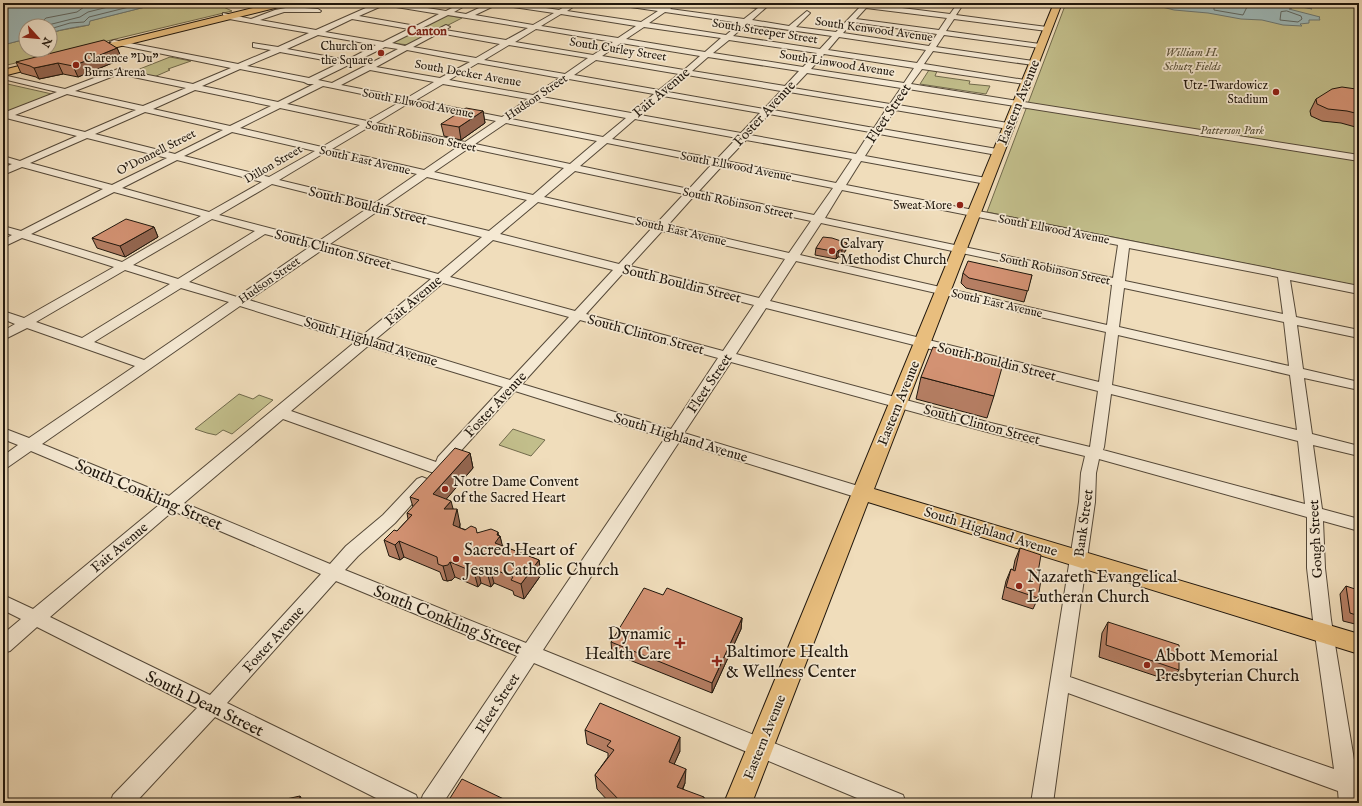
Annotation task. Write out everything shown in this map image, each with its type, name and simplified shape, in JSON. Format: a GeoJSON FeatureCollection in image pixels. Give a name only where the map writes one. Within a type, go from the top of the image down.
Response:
{"type":"FeatureCollection","features":[{"type":"Feature","properties":{"kind":"main road"},"geometry":{"type":"LineString","coordinates":[[81,51],[271,3]]}},
{"type":"Feature","properties":{"kind":"main road","name":"Eastern Avenue"},"geometry":{"type":"LineString","coordinates":[[738,803],[960,249],[972,213],[1058,3]]}},
{"type":"Feature","properties":{"kind":"main road"},"geometry":{"type":"LineString","coordinates":[[227,15],[282,6]]}},
{"type":"Feature","properties":{"kind":"main road"},"geometry":{"type":"LineString","coordinates":[[3,69],[52,58],[3,72]]}},
{"type":"Feature","properties":{"kind":"main road","name":"South Highland Avenue"},"geometry":{"type":"LineString","coordinates":[[862,493],[1359,644]]}},
{"type":"Feature","properties":{"kind":"street"},"geometry":{"type":"LineString","coordinates":[[3,172],[383,3]]}},
{"type":"Feature","properties":{"kind":"street","name":"South Linwood Avenue"},"geometry":{"type":"LineString","coordinates":[[383,3],[403,4],[469,17],[1359,158]]}},
{"type":"Feature","properties":{"kind":"street"},"geometry":{"type":"LineString","coordinates":[[308,82],[467,3]]}},
{"type":"Feature","properties":{"kind":"street"},"geometry":{"type":"LineString","coordinates":[[333,86],[495,3]]}},
{"type":"Feature","properties":{"kind":"street","name":"South Streeper Street"},"geometry":{"type":"LineString","coordinates":[[500,3],[1025,82]]}},
{"type":"Feature","properties":{"kind":"street","name":"Dillon Street"},"geometry":{"type":"LineString","coordinates":[[3,336],[576,3]]}},
{"type":"Feature","properties":{"kind":"street","name":"South Kenwood Avenue"},"geometry":{"type":"LineString","coordinates":[[617,3],[1033,63]]}},
{"type":"Feature","properties":{"kind":"street","name":"Hudson Street"},"geometry":{"type":"LineString","coordinates":[[3,463],[674,3]]}},
{"type":"Feature","properties":{"kind":"street"},"geometry":{"type":"LineString","coordinates":[[732,3],[766,5]]}},
{"type":"Feature","properties":{"kind":"street"},"geometry":{"type":"LineString","coordinates":[[846,3],[865,4],[1047,30]]}},
{"type":"Feature","properties":{"kind":"street","name":"Fleet Street"},"geometry":{"type":"LineString","coordinates":[[431,803],[961,3]]}},
{"type":"Feature","properties":{"kind":"street","name":"Foster Avenue"},"geometry":{"type":"LineString","coordinates":[[121,803],[212,706],[352,551],[389,519],[865,4]]}},
{"type":"Feature","properties":{"kind":"street","name":"Fait Avenue"},"geometry":{"type":"LineString","coordinates":[[3,645],[534,198],[766,5]]}},
{"type":"Feature","properties":{"kind":"street"},"geometry":{"type":"LineString","coordinates":[[252,21],[282,6],[318,11]]}},
{"type":"Feature","properties":{"kind":"street"},"geometry":{"type":"LineString","coordinates":[[791,28],[807,13]]}},
{"type":"Feature","properties":{"kind":"street"},"geometry":{"type":"LineString","coordinates":[[227,15],[252,21],[997,152]]}},
{"type":"Feature","properties":{"kind":"street"},"geometry":{"type":"LineString","coordinates":[[352,17],[416,28]]}},
{"type":"Feature","properties":{"kind":"street"},"geometry":{"type":"LineString","coordinates":[[851,20],[1040,46]]}},
{"type":"Feature","properties":{"kind":"street","name":"South Curley Street"},"geometry":{"type":"LineString","coordinates":[[437,32],[1008,126]]}},
{"type":"Feature","properties":{"kind":"street","name":"South Ellwood Avenue"},"geometry":{"type":"LineString","coordinates":[[117,43],[1359,290]]}},
{"type":"Feature","properties":{"kind":"street"},"geometry":{"type":"LineString","coordinates":[[256,45],[346,62]]}},
{"type":"Feature","properties":{"kind":"street","name":"South Decker Avenue"},"geometry":{"type":"LineString","coordinates":[[370,68],[986,181]]}},
{"type":"Feature","properties":{"kind":"street","name":"South Robinson Street"},"geometry":{"type":"LineString","coordinates":[[67,91],[118,71],[1359,334]]}},
{"type":"Feature","properties":{"kind":"street","name":"South East Avenue"},"geometry":{"type":"LineString","coordinates":[[3,77],[1359,386]]}},
{"type":"Feature","properties":{"kind":"street","name":"O'Donnell Street"},"geometry":{"type":"LineString","coordinates":[[3,244],[321,84]]}},
{"type":"Feature","properties":{"kind":"street"},"geometry":{"type":"LineString","coordinates":[[4,116],[67,91]]}},
{"type":"Feature","properties":{"kind":"street","name":"South Bouldin Street"},"geometry":{"type":"LineString","coordinates":[[4,116],[175,157],[1359,451]]}},
{"type":"Feature","properties":{"kind":"street","name":"South Clinton Street"},"geometry":{"type":"LineString","coordinates":[[3,159],[727,356],[1359,525]]}},
{"type":"Feature","properties":{"kind":"street","name":"South Highland Avenue"},"geometry":{"type":"LineString","coordinates":[[3,228],[862,493]]}},
{"type":"Feature","properties":{"kind":"street"},"geometry":{"type":"LineString","coordinates":[[84,343],[264,230]]}},
{"type":"Feature","properties":{"kind":"street","name":"Bank Street"},"geometry":{"type":"LineString","coordinates":[[1042,803],[1092,453],[1097,447],[1124,243]]}},
{"type":"Feature","properties":{"kind":"street","name":"Gough Street"},"geometry":{"type":"LineString","coordinates":[[1284,275],[1298,372],[1315,513],[1316,568],[1349,793]]}},
{"type":"Feature","properties":{"kind":"street"},"geometry":{"type":"LineString","coordinates":[[3,315],[146,365]]}},
{"type":"Feature","properties":{"kind":"street"},"geometry":{"type":"LineString","coordinates":[[279,412],[436,468]]}},
{"type":"Feature","properties":{"kind":"street","name":"South Conkling Street"},"geometry":{"type":"LineString","coordinates":[[3,433],[333,572],[895,803]]}},
{"type":"Feature","properties":{"kind":"street","name":"South Dean Street"},"geometry":{"type":"LineString","coordinates":[[3,602],[408,803]]}},
{"type":"Feature","properties":{"kind":"street"},"geometry":{"type":"LineString","coordinates":[[1060,682],[1349,793]]}},
{"type":"Feature","properties":{"kind":"green space"},"geometry":{"type":"Polygon","coordinates":[[[161,3],[215,3],[232,11],[58,53],[58,31],[89,25],[89,21],[161,3]]]}},
{"type":"Feature","properties":{"kind":"green space","name":"Patterson Park"},"geometry":{"type":"Polygon","coordinates":[[[1066,3],[1359,3],[1359,286],[987,212],[1066,3]]]}},
{"type":"Feature","properties":{"kind":"green space"},"geometry":{"type":"Polygon","coordinates":[[[446,15],[462,18],[409,45],[391,43],[446,15]]]}},
{"type":"Feature","properties":{"kind":"green space"},"geometry":{"type":"Polygon","coordinates":[[[18,41],[18,58],[36,58],[3,66],[3,45],[18,41]]]}},
{"type":"Feature","properties":{"kind":"green space"},"geometry":{"type":"Polygon","coordinates":[[[170,57],[191,61],[168,69],[170,70],[154,77],[132,72],[170,57]]]}},
{"type":"Feature","properties":{"kind":"green space"},"geometry":{"type":"Polygon","coordinates":[[[929,70],[937,71],[935,76],[970,81],[969,84],[990,86],[986,94],[920,84],[929,70]]]}},
{"type":"Feature","properties":{"kind":"green space"},"geometry":{"type":"Polygon","coordinates":[[[3,83],[52,94],[3,113],[3,83]]]}},
{"type":"Feature","properties":{"kind":"green space"},"geometry":{"type":"Polygon","coordinates":[[[239,394],[253,399],[259,395],[273,400],[232,434],[223,430],[216,435],[195,429],[239,394]]]}},
{"type":"Feature","properties":{"kind":"green space"},"geometry":{"type":"Polygon","coordinates":[[[513,429],[545,440],[531,456],[499,445],[513,429]]]}},
{"type":"Feature","properties":{"kind":"water"},"geometry":{"type":"Polygon","coordinates":[[[3,3],[161,3],[90,21],[89,25],[58,31],[58,18],[18,18],[18,41],[3,45],[3,3]]]}},
{"type":"Feature","properties":{"kind":"water"},"geometry":{"type":"Polygon","coordinates":[[[1153,3],[1175,3],[1201,6],[1215,3],[1247,3],[1285,7],[1283,5],[1295,4],[1312,9],[1291,5],[1288,6],[1292,8],[1289,9],[1320,17],[1320,20],[1309,20],[1309,23],[1300,24],[1302,26],[1283,25],[1262,20],[1241,19],[1208,13],[1174,10],[1153,3]]]}},
{"type":"Feature","properties":{"kind":"building"},"geometry":{"type":"Polygon","coordinates":[[[104,40],[117,48],[73,66],[58,63],[34,68],[16,62],[32,58],[58,58],[58,52],[104,40]]]}},
{"type":"Feature","properties":{"kind":"building"},"geometry":{"type":"Polygon","coordinates":[[[1342,87],[1359,90],[1359,114],[1328,109],[1317,104],[1316,99],[1332,89],[1342,87]]]}},
{"type":"Feature","properties":{"kind":"building"},"geometry":{"type":"Polygon","coordinates":[[[466,108],[483,111],[459,127],[441,124],[466,108]]]}},
{"type":"Feature","properties":{"kind":"building"},"geometry":{"type":"Polygon","coordinates":[[[126,219],[154,227],[120,246],[92,238],[126,219]]]}},
{"type":"Feature","properties":{"kind":"building"},"geometry":{"type":"Polygon","coordinates":[[[823,237],[832,238],[847,243],[842,250],[837,252],[816,248],[823,237]]]}},
{"type":"Feature","properties":{"kind":"building"},"geometry":{"type":"Polygon","coordinates":[[[968,261],[1032,275],[1028,291],[969,278],[963,273],[968,261]]]}},
{"type":"Feature","properties":{"kind":"building"},"geometry":{"type":"Polygon","coordinates":[[[933,347],[1003,364],[994,396],[921,377],[933,347]]]}},
{"type":"Feature","properties":{"kind":"building"},"geometry":{"type":"Polygon","coordinates":[[[455,448],[470,453],[433,494],[451,501],[444,509],[457,509],[453,525],[465,530],[471,526],[476,528],[477,533],[491,529],[498,532],[497,535],[500,536],[495,543],[539,560],[521,584],[511,580],[513,577],[490,568],[487,572],[478,568],[474,572],[450,562],[448,565],[443,566],[438,564],[437,557],[399,541],[395,545],[384,540],[394,530],[397,531],[412,515],[407,513],[419,500],[410,497],[455,448]]]}},
{"type":"Feature","properties":{"kind":"building","name":"Nazareth Evangelical Lutheran Church"},"geometry":{"type":"Polygon","coordinates":[[[1020,548],[1041,555],[1037,578],[1041,580],[1038,598],[1006,587],[1011,569],[1015,571],[1020,548]]]}},
{"type":"Feature","properties":{"kind":"building"},"geometry":{"type":"Polygon","coordinates":[[[1346,586],[1358,590],[1359,616],[1350,613],[1346,586]]]}},
{"type":"Feature","properties":{"kind":"building"},"geometry":{"type":"Polygon","coordinates":[[[644,588],[663,595],[667,588],[742,618],[712,683],[611,642],[644,588]]]}},
{"type":"Feature","properties":{"kind":"building"},"geometry":{"type":"Polygon","coordinates":[[[1108,622],[1179,645],[1179,670],[1106,645],[1108,622]]]}},
{"type":"Feature","properties":{"kind":"building"},"geometry":{"type":"Polygon","coordinates":[[[600,703],[680,737],[669,762],[686,769],[677,787],[704,797],[701,803],[622,803],[595,775],[614,750],[607,746],[611,741],[585,730],[600,703]]]}},
{"type":"Feature","properties":{"kind":"building"},"geometry":{"type":"Polygon","coordinates":[[[462,779],[512,803],[447,803],[462,779]]]}},
{"type":"Feature","properties":{"kind":"building"},"geometry":{"type":"Polygon","coordinates":[[[300,796],[299,803],[268,803],[300,796]]]}},
{"type":"Feature","properties":{"kind":"place","name":"Church on the Square"},"geometry":{"type":"Point","coordinates":[381,53]}},
{"type":"Feature","properties":{"kind":"place","name":"Clarence \"Du\" Burns Arena"},"geometry":{"type":"Point","coordinates":[76,65]}},
{"type":"Feature","properties":{"kind":"place","name":"Utz-Twardowicz Stadium"},"geometry":{"type":"Point","coordinates":[1276,92]}},
{"type":"Feature","properties":{"kind":"place","name":"Sweat More"},"geometry":{"type":"Point","coordinates":[960,205]}},
{"type":"Feature","properties":{"kind":"place","name":"Calvary Methodist Church"},"geometry":{"type":"Point","coordinates":[832,251]}},
{"type":"Feature","properties":{"kind":"place","name":"Notre Dame Convent of the Sacred Heart"},"geometry":{"type":"Point","coordinates":[445,489]}},
{"type":"Feature","properties":{"kind":"place","name":"Sacred Heart of Jesus Catholic Church"},"geometry":{"type":"Point","coordinates":[456,559]}},
{"type":"Feature","properties":{"kind":"place","name":"Nazareth Evangelical Lutheran Church"},"geometry":{"type":"Point","coordinates":[1019,586]}},
{"type":"Feature","properties":{"kind":"place","name":"Dynamic Health Care"},"geometry":{"type":"Point","coordinates":[680,643]}},
{"type":"Feature","properties":{"kind":"place","name":"Baltimore Health & Wellness Center"},"geometry":{"type":"Point","coordinates":[717,661]}},
{"type":"Feature","properties":{"kind":"place","name":"Abbott Memorial Presbyterian Church"},"geometry":{"type":"Point","coordinates":[1147,665]}},
{"type":"Feature","properties":{"kind":"district","name":"Canton"},"geometry":{"type":"Point","coordinates":[427,30]}},
{"type":"Feature","properties":{"kind":"park label","name":"William H. Schutz Fields"},"geometry":{"type":"Point","coordinates":[1192,59]}}]}
